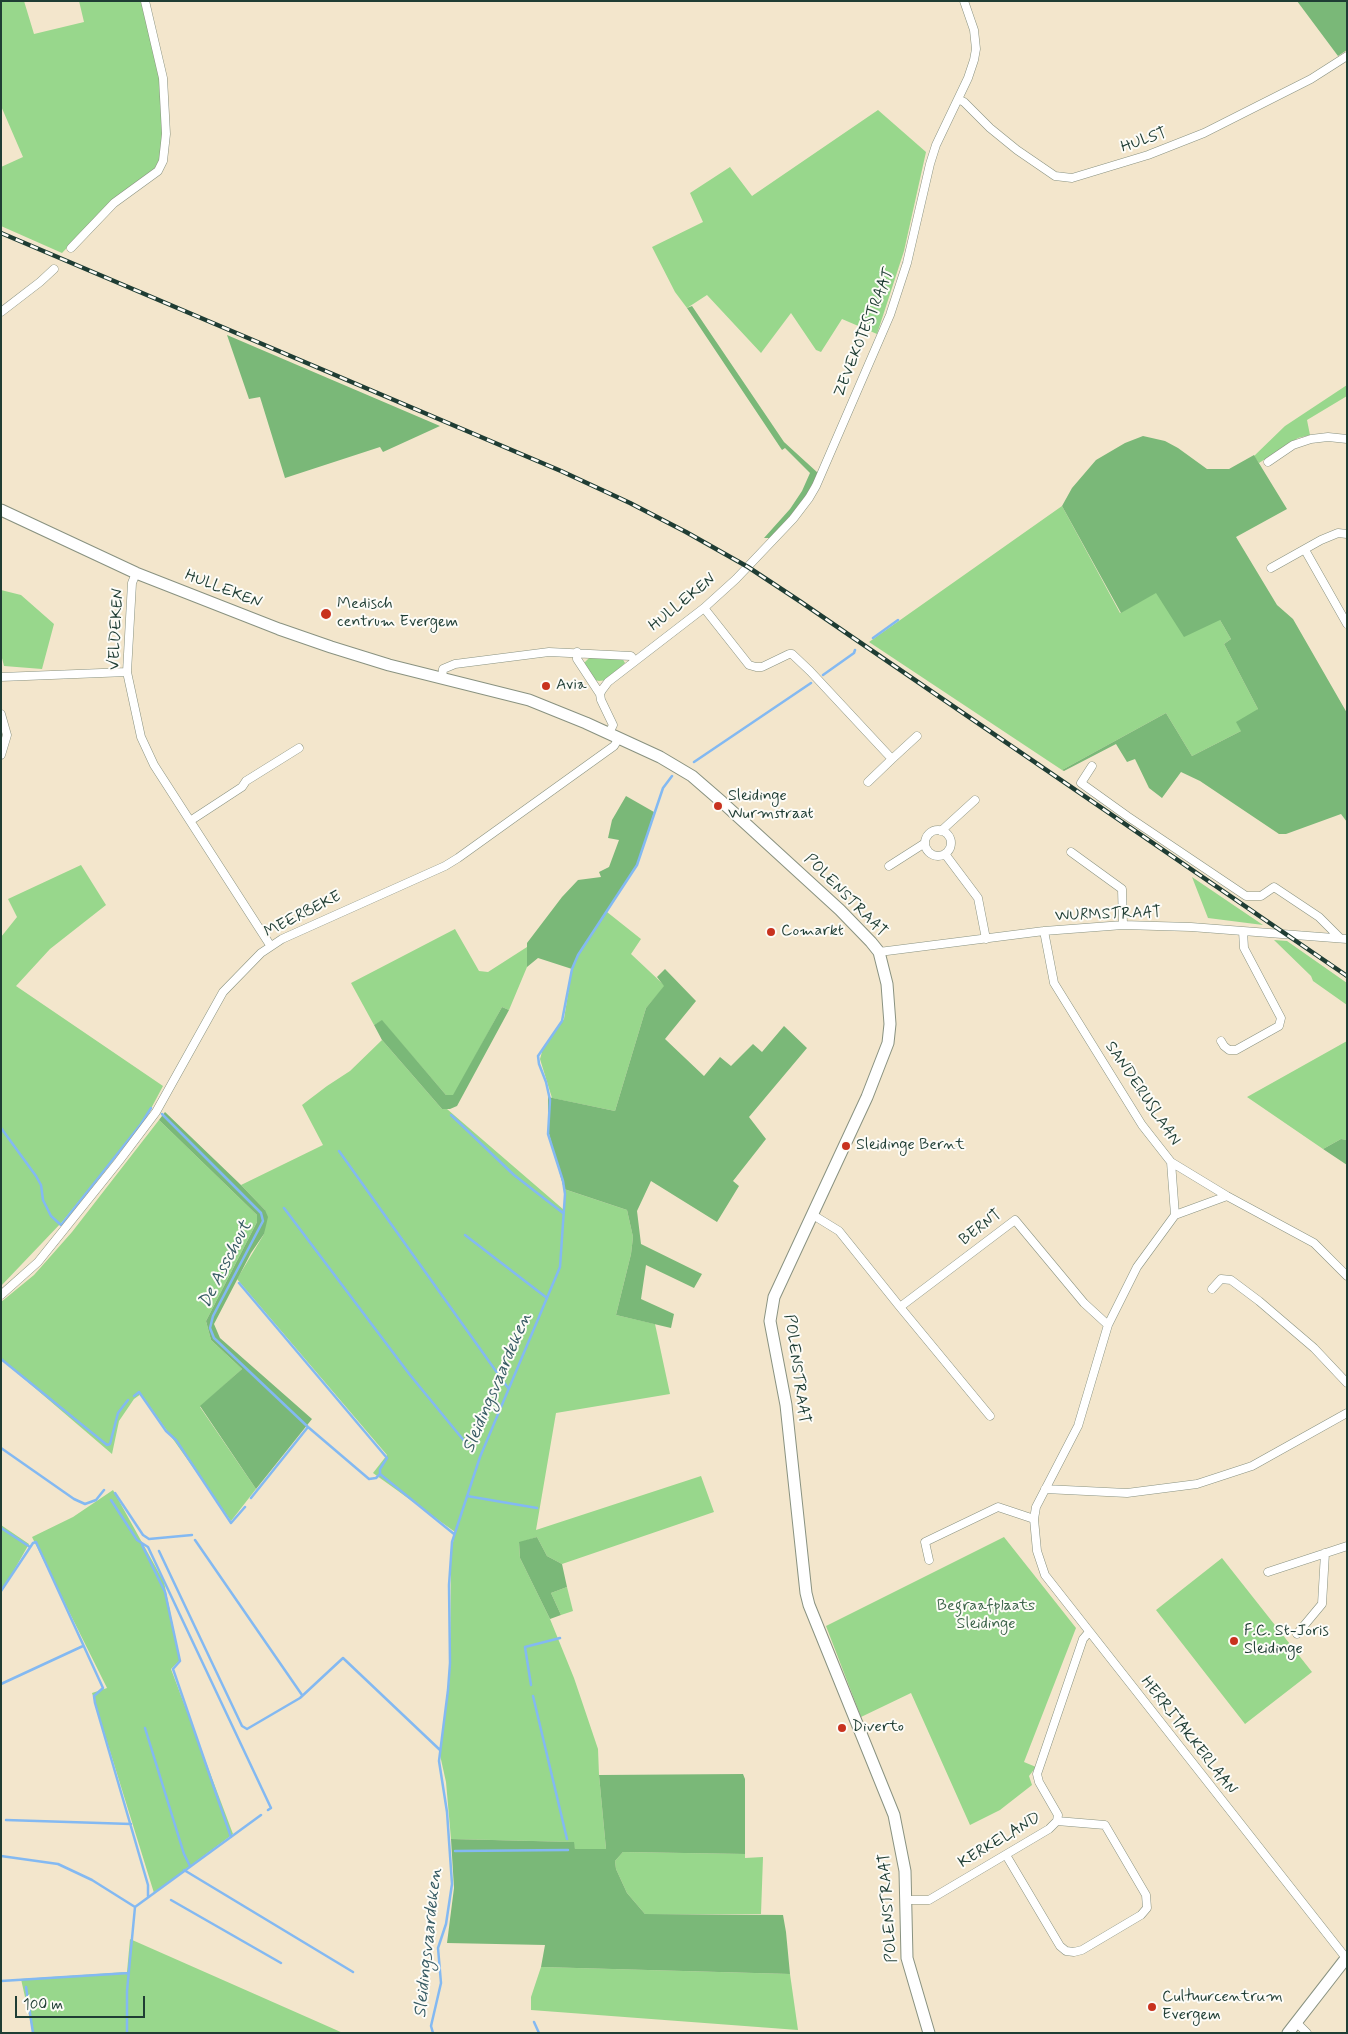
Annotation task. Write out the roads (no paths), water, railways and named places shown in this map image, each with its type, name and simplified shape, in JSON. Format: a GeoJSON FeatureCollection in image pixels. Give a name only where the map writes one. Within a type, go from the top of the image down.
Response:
{"type":"FeatureCollection","features":[{"type":"Feature","properties":{"kind":"main road","name":"HULLEKEN"},"geometry":{"type":"LineString","coordinates":[[1,510],[136,573],[229,610],[331,647],[389,665],[529,700],[660,756],[683,771]]}},
{"type":"Feature","properties":{"kind":"main road","name":"POLENSTRAAT"},"geometry":{"type":"LineString","coordinates":[[683,771],[722,802],[862,932],[878,952],[887,984],[890,1024],[888,1043],[867,1097],[774,1296],[770,1321],[786,1405],[804,1579],[809,1605],[892,1807],[904,1858],[907,1958],[929,2033]]}},
{"type":"Feature","properties":{"kind":"main road"},"geometry":{"type":"LineString","coordinates":[[1288,2033],[1346,1958]]}},
{"type":"Feature","properties":{"kind":"street"},"geometry":{"type":"LineString","coordinates":[[71,248],[114,203],[158,170],[163,161],[166,134],[163,78],[145,1]]}},
{"type":"Feature","properties":{"kind":"street","name":"ZEVEKOTESTRAAT"},"geometry":{"type":"LineString","coordinates":[[748,567],[793,519],[816,486],[890,315],[907,263],[936,145],[968,78],[976,49],[974,30],[964,1]]}},
{"type":"Feature","properties":{"kind":"street","name":"HULST"},"geometry":{"type":"LineString","coordinates":[[958,99],[964,102],[990,128],[1010,144],[1055,176],[1072,178],[1148,154],[1204,133],[1311,79],[1347,56]]}},
{"type":"Feature","properties":{"kind":"street"},"geometry":{"type":"LineString","coordinates":[[1,312],[54,269]]}},
{"type":"Feature","properties":{"kind":"street"},"geometry":{"type":"LineString","coordinates":[[1268,462],[1293,445],[1311,439],[1328,437],[1347,439]]}},
{"type":"Feature","properties":{"kind":"street"},"geometry":{"type":"LineString","coordinates":[[1271,568],[1321,540],[1338,533],[1347,534]]}},
{"type":"Feature","properties":{"kind":"street"},"geometry":{"type":"LineString","coordinates":[[1305,550],[1347,624]]}},
{"type":"Feature","properties":{"kind":"street","name":"HULLEKEN"},"geometry":{"type":"LineString","coordinates":[[600,694],[608,682],[704,608],[748,567]]}},
{"type":"Feature","properties":{"kind":"street","name":"VELDEKEN"},"geometry":{"type":"LineString","coordinates":[[136,573],[132,583],[127,672],[141,737],[154,765],[270,945]]}},
{"type":"Feature","properties":{"kind":"street"},"geometry":{"type":"LineString","coordinates":[[704,608],[749,665],[762,667],[789,654],[797,658],[892,759]]}},
{"type":"Feature","properties":{"kind":"street"},"geometry":{"type":"LineString","coordinates":[[442,678],[443,670],[455,664],[549,652],[631,656],[635,661]]}},
{"type":"Feature","properties":{"kind":"street"},"geometry":{"type":"LineString","coordinates":[[577,652],[577,659],[600,694],[613,725],[614,735]]}},
{"type":"Feature","properties":{"kind":"street"},"geometry":{"type":"LineString","coordinates":[[1,677],[127,672]]}},
{"type":"Feature","properties":{"kind":"street"},"geometry":{"type":"LineString","coordinates":[[1,714],[7,735],[1,755]]}},
{"type":"Feature","properties":{"kind":"street","name":"MEERBEKE"},"geometry":{"type":"LineString","coordinates":[[1,1295],[38,1262],[120,1161],[156,1112],[223,992],[270,945],[356,904],[445,866],[614,746],[614,735]]}},
{"type":"Feature","properties":{"kind":"street"},"geometry":{"type":"LineString","coordinates":[[868,782],[917,736]]}},
{"type":"Feature","properties":{"kind":"street"},"geometry":{"type":"LineString","coordinates":[[190,822],[242,787],[246,782],[299,748]]}},
{"type":"Feature","properties":{"kind":"street","name":"WURMSTRAAT"},"geometry":{"type":"LineString","coordinates":[[1092,766],[1081,783],[1142,827],[1246,896],[1261,896],[1274,887],[1319,916],[1343,938]]}},
{"type":"Feature","properties":{"kind":"street"},"geometry":{"type":"LineString","coordinates":[[941,831],[975,800]]}},
{"type":"Feature","properties":{"kind":"street"},"geometry":{"type":"LineString","coordinates":[[941,831],[947,834],[951,840],[950,849],[945,854],[939,856],[932,855],[927,850],[925,843],[928,835],[932,832],[941,831]]}},
{"type":"Feature","properties":{"kind":"street"},"geometry":{"type":"LineString","coordinates":[[889,866],[925,843]]}},
{"type":"Feature","properties":{"kind":"street"},"geometry":{"type":"LineString","coordinates":[[1071,852],[1122,889],[1123,925]]}},
{"type":"Feature","properties":{"kind":"street"},"geometry":{"type":"LineString","coordinates":[[945,854],[978,898],[986,939]]}},
{"type":"Feature","properties":{"kind":"street","name":"WURMSTRAAT"},"geometry":{"type":"LineString","coordinates":[[878,952],[1044,931],[1123,925],[1343,938]]}},
{"type":"Feature","properties":{"kind":"street","name":"SANDERUSLAAN"},"geometry":{"type":"LineString","coordinates":[[1044,931],[1054,983],[1142,1125],[1171,1162],[1227,1196],[1314,1243],[1347,1276]]}},
{"type":"Feature","properties":{"kind":"street"},"geometry":{"type":"LineString","coordinates":[[1220,1041],[1229,1050],[1236,1050],[1279,1026],[1281,1018],[1244,948],[1243,931]]}},
{"type":"Feature","properties":{"kind":"street"},"geometry":{"type":"LineString","coordinates":[[1171,1162],[1175,1215],[1227,1196]]}},
{"type":"Feature","properties":{"kind":"street"},"geometry":{"type":"LineString","coordinates":[[813,1215],[839,1231],[990,1416]]}},
{"type":"Feature","properties":{"kind":"street","name":"HERRITAKKERLAAN"},"geometry":{"type":"LineString","coordinates":[[1175,1215],[1137,1267],[1108,1325],[1078,1426],[1036,1507],[1034,1519],[1037,1552],[1045,1575],[1346,1958]]}},
{"type":"Feature","properties":{"kind":"street","name":"BERNT"},"geometry":{"type":"LineString","coordinates":[[900,1307],[1015,1220],[1084,1303],[1108,1325]]}},
{"type":"Feature","properties":{"kind":"street"},"geometry":{"type":"LineString","coordinates":[[1212,1289],[1220,1280],[1226,1279],[1234,1283],[1314,1348],[1347,1384]]}},
{"type":"Feature","properties":{"kind":"street"},"geometry":{"type":"LineString","coordinates":[[1045,1489],[1127,1493],[1197,1484],[1252,1466],[1347,1413]]}},
{"type":"Feature","properties":{"kind":"street"},"geometry":{"type":"LineString","coordinates":[[929,1560],[925,1542],[998,1507],[1034,1519]]}},
{"type":"Feature","properties":{"kind":"street"},"geometry":{"type":"LineString","coordinates":[[1268,1572],[1347,1546]]}},
{"type":"Feature","properties":{"kind":"street"},"geometry":{"type":"LineString","coordinates":[[1297,1634],[1322,1604],[1325,1553]]}},
{"type":"Feature","properties":{"kind":"street","name":"KERKELAND"},"geometry":{"type":"LineString","coordinates":[[906,1900],[929,1900],[1049,1829],[1057,1821],[1058,1815],[1039,1782],[1037,1774],[1083,1640],[1089,1632]]}},
{"type":"Feature","properties":{"kind":"street"},"geometry":{"type":"LineString","coordinates":[[1006,1855],[1060,1946],[1066,1951],[1082,1950],[1141,1915],[1147,1908],[1146,1895],[1105,1826],[1057,1821]]}},
{"type":"Feature","properties":{"kind":"street"},"geometry":{"type":"LineString","coordinates":[[1296,2022],[1308,2033]]}},
{"type":"Feature","properties":{"kind":"waterway","name":"Sleidingsvaardeken"},"geometry":{"type":"LineString","coordinates":[[873,638],[898,620]]}},
{"type":"Feature","properties":{"kind":"waterway","name":"Sleidingsvaardeken"},"geometry":{"type":"LineString","coordinates":[[823,675],[854,653],[855,650]]}},
{"type":"Feature","properties":{"kind":"waterway","name":"Sleidingsvaardeken"},"geometry":{"type":"LineString","coordinates":[[694,762],[811,683]]}},
{"type":"Feature","properties":{"kind":"waterway","name":"Sleidingsvaardeken"},"geometry":{"type":"LineString","coordinates":[[433,2033],[431,2026],[441,1983],[438,1948],[446,1924],[452,1884],[447,1812],[439,1761],[450,1663],[449,1585],[452,1542],[480,1457],[560,1267],[565,1194],[563,1181],[548,1134],[550,1100],[538,1056],[562,1021],[572,969],[578,955],[637,865],[663,788],[672,776]]}},
{"type":"Feature","properties":{"kind":"waterway","name":"De Asschout"},"geometry":{"type":"LineString","coordinates":[[1,1128],[36,1176],[41,1185],[43,1200],[51,1216],[61,1225],[141,1124],[151,1108]]}},
{"type":"Feature","properties":{"kind":"waterway","name":"De Asschout"},"geometry":{"type":"LineString","coordinates":[[162,1114],[261,1213],[263,1221],[213,1316],[210,1328],[214,1338],[308,1427],[369,1479],[376,1478],[380,1474],[454,1534]]}},
{"type":"Feature","properties":{"kind":"waterway"},"geometry":{"type":"LineString","coordinates":[[451,1115],[514,1175],[563,1213]]}},
{"type":"Feature","properties":{"kind":"waterway"},"geometry":{"type":"LineString","coordinates":[[339,1151],[508,1388]]}},
{"type":"Feature","properties":{"kind":"waterway"},"geometry":{"type":"LineString","coordinates":[[284,1208],[410,1375],[470,1448]]}},
{"type":"Feature","properties":{"kind":"waterway"},"geometry":{"type":"LineString","coordinates":[[465,1235],[547,1298]]}},
{"type":"Feature","properties":{"kind":"waterway"},"geometry":{"type":"LineString","coordinates":[[239,1283],[387,1458],[380,1469],[380,1474]]}},
{"type":"Feature","properties":{"kind":"waterway"},"geometry":{"type":"LineString","coordinates":[[1,1359],[107,1445],[110,1444],[118,1413],[128,1400]]}},
{"type":"Feature","properties":{"kind":"waterway"},"geometry":{"type":"LineString","coordinates":[[134,1396],[139,1392],[166,1431],[176,1440],[231,1523],[245,1507]]}},
{"type":"Feature","properties":{"kind":"waterway"},"geometry":{"type":"LineString","coordinates":[[251,1498],[308,1427]]}},
{"type":"Feature","properties":{"kind":"waterway"},"geometry":{"type":"LineString","coordinates":[[1,1448],[74,1499],[85,1504],[96,1500],[104,1490]]}},
{"type":"Feature","properties":{"kind":"waterway"},"geometry":{"type":"LineString","coordinates":[[115,1493],[143,1535],[149,1539],[192,1535]]}},
{"type":"Feature","properties":{"kind":"waterway"},"geometry":{"type":"LineString","coordinates":[[467,1496],[537,1508]]}},
{"type":"Feature","properties":{"kind":"waterway"},"geometry":{"type":"LineString","coordinates":[[111,1500],[137,1540],[148,1547],[271,1808],[268,1810]]}},
{"type":"Feature","properties":{"kind":"waterway"},"geometry":{"type":"LineString","coordinates":[[1,1528],[30,1547]]}},
{"type":"Feature","properties":{"kind":"waterway"},"geometry":{"type":"LineString","coordinates":[[195,1540],[302,1695]]}},
{"type":"Feature","properties":{"kind":"waterway"},"geometry":{"type":"LineString","coordinates":[[1,1591],[33,1543],[36,1542],[103,1688],[94,1696],[95,1703],[148,1885],[148,1896]]}},
{"type":"Feature","properties":{"kind":"waterway"},"geometry":{"type":"LineString","coordinates":[[142,1545],[165,1592],[180,1661],[173,1669],[231,1837]]}},
{"type":"Feature","properties":{"kind":"waterway"},"geometry":{"type":"LineString","coordinates":[[159,1551],[242,1726],[247,1729],[300,1698],[343,1658],[440,1750]]}},
{"type":"Feature","properties":{"kind":"waterway"},"geometry":{"type":"LineString","coordinates":[[531,1685],[525,1647],[560,1638]]}},
{"type":"Feature","properties":{"kind":"waterway"},"geometry":{"type":"LineString","coordinates":[[1,1684],[83,1646]]}},
{"type":"Feature","properties":{"kind":"waterway"},"geometry":{"type":"LineString","coordinates":[[533,1696],[567,1839]]}},
{"type":"Feature","properties":{"kind":"waterway"},"geometry":{"type":"LineString","coordinates":[[145,1728],[184,1854],[190,1866]]}},
{"type":"Feature","properties":{"kind":"waterway"},"geometry":{"type":"LineString","coordinates":[[127,2033],[127,1991],[135,1907],[261,1815]]}},
{"type":"Feature","properties":{"kind":"waterway"},"geometry":{"type":"LineString","coordinates":[[6,1820],[131,1824]]}},
{"type":"Feature","properties":{"kind":"waterway"},"geometry":{"type":"LineString","coordinates":[[455,1851],[568,1850]]}},
{"type":"Feature","properties":{"kind":"waterway"},"geometry":{"type":"LineString","coordinates":[[1,1856],[58,1864],[92,1880],[135,1907]]}},
{"type":"Feature","properties":{"kind":"waterway"},"geometry":{"type":"LineString","coordinates":[[184,1870],[353,1972]]}},
{"type":"Feature","properties":{"kind":"waterway"},"geometry":{"type":"LineString","coordinates":[[171,1900],[281,1963]]}},
{"type":"Feature","properties":{"kind":"waterway"},"geometry":{"type":"LineString","coordinates":[[1,1981],[129,1973]]}},
{"type":"Feature","properties":{"kind":"waterway"},"geometry":{"type":"LineString","coordinates":[[26,1987],[33,2033]]}},
{"type":"Feature","properties":{"kind":"waterway"},"geometry":{"type":"LineString","coordinates":[[534,2022],[539,2033]]}},
{"type":"Feature","properties":{"kind":"railway"},"geometry":{"type":"LineString","coordinates":[[1,233],[561,471],[630,503],[686,532],[748,567],[801,602],[1347,976]]}},
{"type":"Feature","properties":{"kind":"place","name":"Medisch centrum Evergem"},"geometry":{"type":"Point","coordinates":[326,614]}},
{"type":"Feature","properties":{"kind":"place","name":"Avia"},"geometry":{"type":"Point","coordinates":[546,686]}},
{"type":"Feature","properties":{"kind":"place","name":"Sleidinge Wurmstraat"},"geometry":{"type":"Point","coordinates":[718,806]}},
{"type":"Feature","properties":{"kind":"place","name":"Comarkt"},"geometry":{"type":"Point","coordinates":[771,932]}},
{"type":"Feature","properties":{"kind":"place","name":"Sleidinge Bernt"},"geometry":{"type":"Point","coordinates":[846,1146]}},
{"type":"Feature","properties":{"kind":"place","name":"F.C. St-Joris Sleidinge"},"geometry":{"type":"Point","coordinates":[1234,1641]}},
{"type":"Feature","properties":{"kind":"place","name":"Diverto"},"geometry":{"type":"Point","coordinates":[842,1728]}},
{"type":"Feature","properties":{"kind":"place","name":"Cultuurcentrum Evergem"},"geometry":{"type":"Point","coordinates":[1152,2007]}},
{"type":"Feature","properties":{"kind":"park label","name":"Begraafplaats Sleidinge"},"geometry":{"type":"Point","coordinates":[986,1616]}}]}
